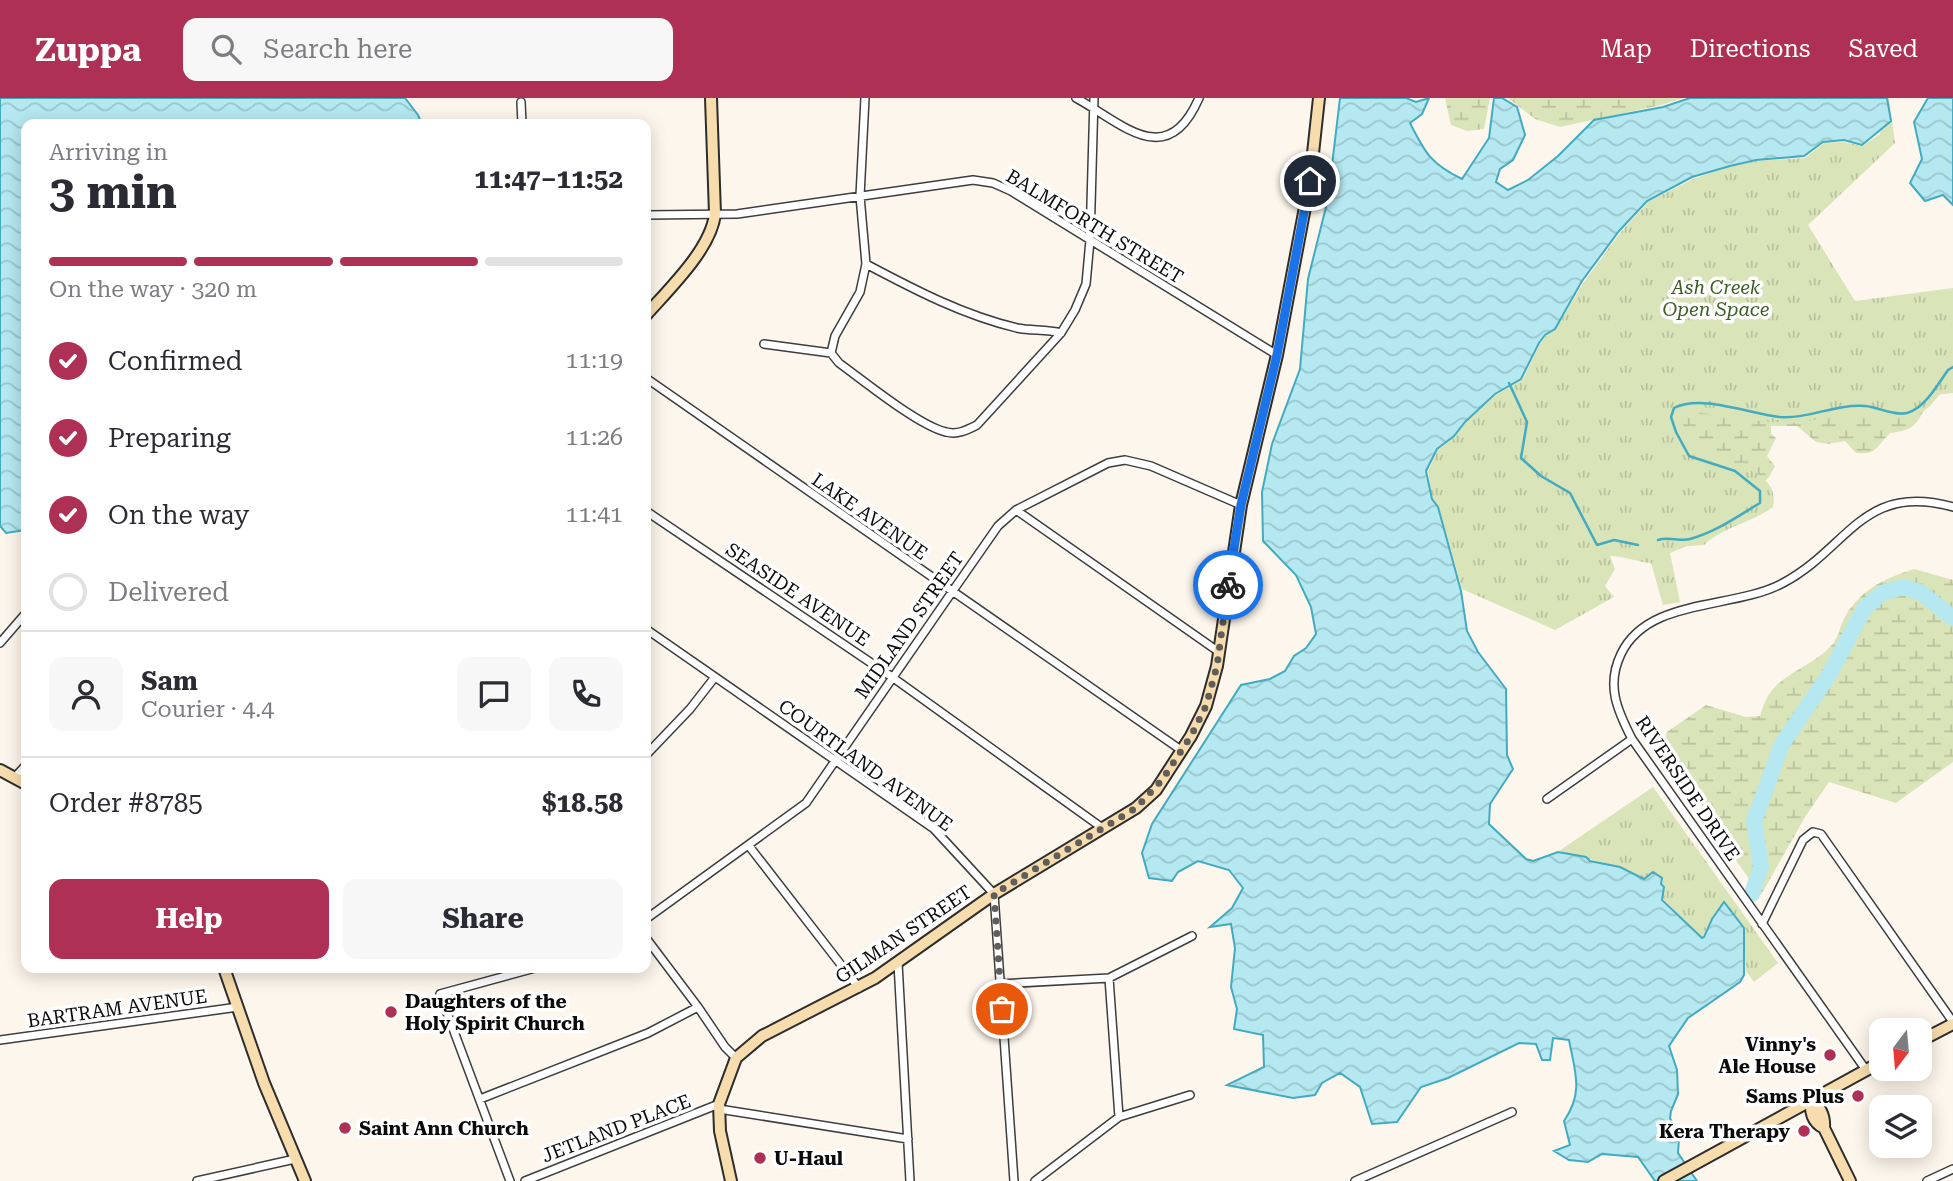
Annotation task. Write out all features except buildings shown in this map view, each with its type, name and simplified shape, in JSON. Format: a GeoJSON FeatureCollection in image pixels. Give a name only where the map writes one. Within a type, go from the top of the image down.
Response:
{"type":"FeatureCollection","features":[{"type":"Feature","properties":{"kind":"street"},"geometry":{"type":"LineString","coordinates":[[651,309],[699,251],[713,228],[715,214],[711,98]]}},
{"type":"Feature","properties":{"kind":"street"},"geometry":{"type":"LineString","coordinates":[[831,353],[835,336],[860,292],[866,264],[860,196],[865,98]]}},
{"type":"Feature","properties":{"kind":"street"},"geometry":{"type":"LineString","coordinates":[[1076,98],[1137,135],[1155,138],[1179,129],[1193,112],[1199,98]]}},
{"type":"Feature","properties":{"kind":"street"},"geometry":{"type":"LineString","coordinates":[[764,344],[831,353],[839,363],[924,423],[946,433],[962,433],[977,425],[1061,333],[1086,284],[1090,240],[1094,98]]}},
{"type":"Feature","properties":{"kind":"street","name":"GILMAN STREET"},"geometry":{"type":"LineString","coordinates":[[731,1181],[720,1131],[719,1107],[736,1058],[762,1036],[859,988],[994,894],[1136,808],[1147,799],[1181,750],[1206,706],[1219,652],[1241,505],[1277,355],[1310,181],[1319,98]]}},
{"type":"Feature","properties":{"kind":"street"},"geometry":{"type":"LineString","coordinates":[[521,102],[522,119]]}},
{"type":"Feature","properties":{"kind":"street","name":"BALMFORTH STREET"},"geometry":{"type":"LineString","coordinates":[[651,215],[737,214],[973,180],[993,183],[1277,355]]}},
{"type":"Feature","properties":{"kind":"street"},"geometry":{"type":"LineString","coordinates":[[866,264],[941,303],[1021,329],[1061,333]]}},
{"type":"Feature","properties":{"kind":"street","name":"LAKE AVENUE"},"geometry":{"type":"LineString","coordinates":[[651,381],[1181,750]]}},
{"type":"Feature","properties":{"kind":"street","name":"MIDLAND STREET"},"geometry":{"type":"LineString","coordinates":[[651,915],[806,803],[998,526],[1016,510],[1108,463],[1125,460],[1151,466],[1241,505]]}},
{"type":"Feature","properties":{"kind":"street","name":"RIVERSIDE DRIVE"},"geometry":{"type":"LineString","coordinates":[[1866,1070],[1632,739],[1616,706],[1613,683],[1615,670],[1623,649],[1639,630],[1656,619],[1672,613],[1748,597],[1785,582],[1811,565],[1862,518],[1880,509],[1924,500],[1953,507]]}},
{"type":"Feature","properties":{"kind":"street"},"geometry":{"type":"LineString","coordinates":[[1016,510],[1219,652]]}},
{"type":"Feature","properties":{"kind":"street","name":"SEASIDE AVENUE"},"geometry":{"type":"LineString","coordinates":[[651,514],[892,677],[1101,827]]}},
{"type":"Feature","properties":{"kind":"street"},"geometry":{"type":"LineString","coordinates":[[0,643],[21,619]]}},
{"type":"Feature","properties":{"kind":"street","name":"COURTLAND AVENUE"},"geometry":{"type":"LineString","coordinates":[[651,632],[934,829],[994,894]]}},
{"type":"Feature","properties":{"kind":"street"},"geometry":{"type":"LineString","coordinates":[[651,749],[690,709],[715,677]]}},
{"type":"Feature","properties":{"kind":"street"},"geometry":{"type":"LineString","coordinates":[[1547,799],[1632,739]]}},
{"type":"Feature","properties":{"kind":"street"},"geometry":{"type":"LineString","coordinates":[[0,770],[21,782]]}},
{"type":"Feature","properties":{"kind":"street"},"geometry":{"type":"LineString","coordinates":[[14,778],[21,770]]}},
{"type":"Feature","properties":{"kind":"street"},"geometry":{"type":"LineString","coordinates":[[1762,923],[1803,840],[1810,833],[1821,834],[1953,1023],[1932,1034]]}},
{"type":"Feature","properties":{"kind":"street"},"geometry":{"type":"LineString","coordinates":[[749,845],[859,988]]}},
{"type":"Feature","properties":{"kind":"street"},"geometry":{"type":"LineString","coordinates":[[994,894],[1014,1181]]}},
{"type":"Feature","properties":{"kind":"street"},"geometry":{"type":"LineString","coordinates":[[1000,984],[1109,978],[1192,936]]}},
{"type":"Feature","properties":{"kind":"street"},"geometry":{"type":"LineString","coordinates":[[651,945],[724,1047],[736,1058]]}},
{"type":"Feature","properties":{"kind":"street"},"geometry":{"type":"LineString","coordinates":[[898,963],[910,1181]]}},
{"type":"Feature","properties":{"kind":"street"},"geometry":{"type":"LineString","coordinates":[[226,973],[264,1083],[305,1181]]}},
{"type":"Feature","properties":{"kind":"street"},"geometry":{"type":"LineString","coordinates":[[510,1181],[440,994],[517,973]]}},
{"type":"Feature","properties":{"kind":"street"},"geometry":{"type":"LineString","coordinates":[[1109,978],[1119,1117]]}},
{"type":"Feature","properties":{"kind":"street","name":"BARTRAM AVENUE"},"geometry":{"type":"LineString","coordinates":[[0,1040],[237,1006]]}},
{"type":"Feature","properties":{"kind":"street"},"geometry":{"type":"LineString","coordinates":[[480,1099],[648,1033],[698,1007]]}},
{"type":"Feature","properties":{"kind":"street"},"geometry":{"type":"LineString","coordinates":[[1664,1181],[1869,1068]]}},
{"type":"Feature","properties":{"kind":"street"},"geometry":{"type":"LineString","coordinates":[[1035,1181],[1119,1117],[1190,1095]]}},
{"type":"Feature","properties":{"kind":"street"},"geometry":{"type":"LineString","coordinates":[[1811,1099],[1824,1116],[1824,1128],[1850,1181]]}},
{"type":"Feature","properties":{"kind":"street"},"geometry":{"type":"LineString","coordinates":[[719,1107],[908,1139]]}},
{"type":"Feature","properties":{"kind":"street","name":"JETLAND PLACE"},"geometry":{"type":"LineString","coordinates":[[525,1181],[719,1107]]}},
{"type":"Feature","properties":{"kind":"street"},"geometry":{"type":"LineString","coordinates":[[1356,1181],[1511,1112]]}},
{"type":"Feature","properties":{"kind":"street"},"geometry":{"type":"LineString","coordinates":[[197,1181],[295,1159]]}},
{"type":"Feature","properties":{"kind":"street"},"geometry":{"type":"LineString","coordinates":[[1927,1181],[1953,1170]]}},
{"type":"Feature","properties":{"kind":"green space"},"geometry":{"type":"Polygon","coordinates":[[[1445,98],[1490,98],[1484,129],[1467,131],[1451,125],[1445,98]]]}},
{"type":"Feature","properties":{"kind":"green space"},"geometry":{"type":"Polygon","coordinates":[[[1508,98],[1684,98],[1560,127],[1535,119],[1508,98]]]}},
{"type":"Feature","properties":{"kind":"green space","name":"Ash Creek Open Space"},"geometry":{"type":"Polygon","coordinates":[[[1887,98],[1895,143],[1808,225],[1855,301],[1953,288],[1953,392],[1944,389],[1930,406],[1916,417],[1856,414],[1793,423],[1697,412],[1686,414],[1682,421],[1694,445],[1716,458],[1757,474],[1767,482],[1773,493],[1773,507],[1704,545],[1687,546],[1670,553],[1680,602],[1663,605],[1651,563],[1615,556],[1610,556],[1615,569],[1605,586],[1614,597],[1555,630],[1462,589],[1439,508],[1432,497],[1428,471],[1438,450],[1454,437],[1465,423],[1496,395],[1523,379],[1540,344],[1555,330],[1584,282],[1620,233],[1648,202],[1693,179],[1756,161],[1805,158],[1824,143],[1844,142],[1862,146],[1880,134],[1887,98]]]}},
{"type":"Feature","properties":{"kind":"green space"},"geometry":{"type":"Polygon","coordinates":[[[1953,304],[1953,393],[1935,395],[1914,425],[1890,433],[1869,453],[1856,453],[1845,441],[1828,444],[1816,442],[1797,426],[1771,426],[1771,434],[1776,438],[1767,456],[1775,466],[1769,477],[1740,505],[1611,410],[1953,304]]]}},
{"type":"Feature","properties":{"kind":"green space"},"geometry":{"type":"Polygon","coordinates":[[[1914,569],[1953,580],[1953,762],[1896,803],[1829,782],[1805,817],[1761,895],[1737,862],[1726,833],[1660,756],[1667,732],[1706,705],[1746,717],[1760,716],[1765,701],[1781,681],[1831,646],[1845,617],[1858,599],[1883,581],[1914,569]]]}},
{"type":"Feature","properties":{"kind":"green space"},"geometry":{"type":"Polygon","coordinates":[[[1653,787],[1778,963],[1754,982],[1746,971],[1743,928],[1724,902],[1711,919],[1702,938],[1662,898],[1662,877],[1653,872],[1644,879],[1620,867],[1559,851],[1653,787]]]}},
{"type":"Feature","properties":{"kind":"water"},"geometry":{"type":"Polygon","coordinates":[[[0,98],[405,98],[420,119],[21,119],[21,531],[6,533],[0,526],[0,98]]]}},
{"type":"Feature","properties":{"kind":"water"},"geometry":{"type":"Polygon","coordinates":[[[1340,98],[1406,98],[1416,102],[1429,98],[1422,114],[1410,123],[1430,157],[1462,179],[1489,138],[1494,98],[1502,98],[1517,107],[1525,135],[1513,160],[1500,169],[1496,182],[1508,190],[1528,180],[1558,156],[1594,120],[1663,107],[1690,98],[1887,98],[1891,121],[1862,145],[1844,140],[1823,142],[1804,156],[1756,160],[1730,166],[1692,177],[1647,201],[1619,231],[1582,281],[1555,329],[1539,343],[1521,379],[1495,394],[1454,436],[1437,449],[1426,471],[1461,591],[1467,631],[1478,652],[1506,689],[1507,755],[1513,769],[1490,804],[1489,824],[1526,859],[1533,861],[1558,852],[1620,867],[1644,879],[1653,872],[1662,878],[1662,900],[1702,938],[1724,902],[1744,928],[1744,975],[1740,982],[1688,1018],[1669,1046],[1677,1070],[1678,1094],[1670,1118],[1679,1139],[1678,1153],[1697,1181],[1655,1181],[1638,1157],[1602,1154],[1588,1162],[1569,1160],[1554,1151],[1570,1145],[1564,1121],[1574,1101],[1576,1082],[1569,1040],[1553,1038],[1550,1060],[1542,1060],[1536,1044],[1519,1043],[1448,1078],[1421,1087],[1397,1122],[1372,1124],[1360,1087],[1340,1073],[1322,1083],[1315,1095],[1293,1098],[1227,1085],[1264,1067],[1263,1035],[1234,1029],[1237,1009],[1231,987],[1235,948],[1231,924],[1210,927],[1232,908],[1243,888],[1229,870],[1198,861],[1178,872],[1172,881],[1149,878],[1142,853],[1152,824],[1241,685],[1270,679],[1285,671],[1294,656],[1306,648],[1316,634],[1311,607],[1296,575],[1263,541],[1262,492],[1272,444],[1300,369],[1308,279],[1328,199],[1340,98]]]}},
{"type":"Feature","properties":{"kind":"water"},"geometry":{"type":"Polygon","coordinates":[[[1928,98],[1953,98],[1953,205],[1943,195],[1925,201],[1910,183],[1922,159],[1914,122],[1928,98]]]}},
{"type":"Feature","properties":{"kind":"waterway"},"geometry":{"type":"LineString","coordinates":[[1658,540],[1686,540],[1700,536],[1760,503],[1760,491],[1735,471],[1689,456],[1671,417],[1674,408],[1685,404],[1712,404],[1780,417],[1854,406],[1907,413],[1920,406],[1953,367]]}},
{"type":"Feature","properties":{"kind":"waterway"},"geometry":{"type":"LineString","coordinates":[[1509,383],[1527,422],[1521,458],[1541,476],[1570,493],[1597,545],[1614,540],[1638,545]]}},
{"type":"Feature","properties":{"kind":"waterway"},"geometry":{"type":"LineString","coordinates":[[1752,894],[1761,866],[1754,821],[1782,744],[1829,675],[1864,609],[1882,593],[1903,587],[1920,592],[1953,618]]}},
{"type":"Feature","properties":{"kind":"way so far"},"geometry":{"type":"LineString","coordinates":[[1002,1009],[994,894],[1136,808],[1156,790],[1191,736],[1212,690],[1228,585]]}},
{"type":"Feature","properties":{"kind":"place","name":"Daughters of the Holy Spirit Church"},"geometry":{"type":"Point","coordinates":[391,1012]}},
{"type":"Feature","properties":{"kind":"place","name":"Vinny's Ale House"},"geometry":{"type":"Point","coordinates":[1830,1055]}},
{"type":"Feature","properties":{"kind":"place","name":"Sams Plus"},"geometry":{"type":"Point","coordinates":[1858,1096]}},
{"type":"Feature","properties":{"kind":"place","name":"Saint Ann Church"},"geometry":{"type":"Point","coordinates":[345,1128]}},
{"type":"Feature","properties":{"kind":"place","name":"Kera Therapy"},"geometry":{"type":"Point","coordinates":[1804,1131]}},
{"type":"Feature","properties":{"kind":"place","name":"U-Haul"},"geometry":{"type":"Point","coordinates":[760,1158]}},
{"type":"Feature","properties":{"kind":"route"},"geometry":{"type":"LineString","coordinates":[[1228,585],[1241,505],[1277,355],[1310,181]]}}]}
